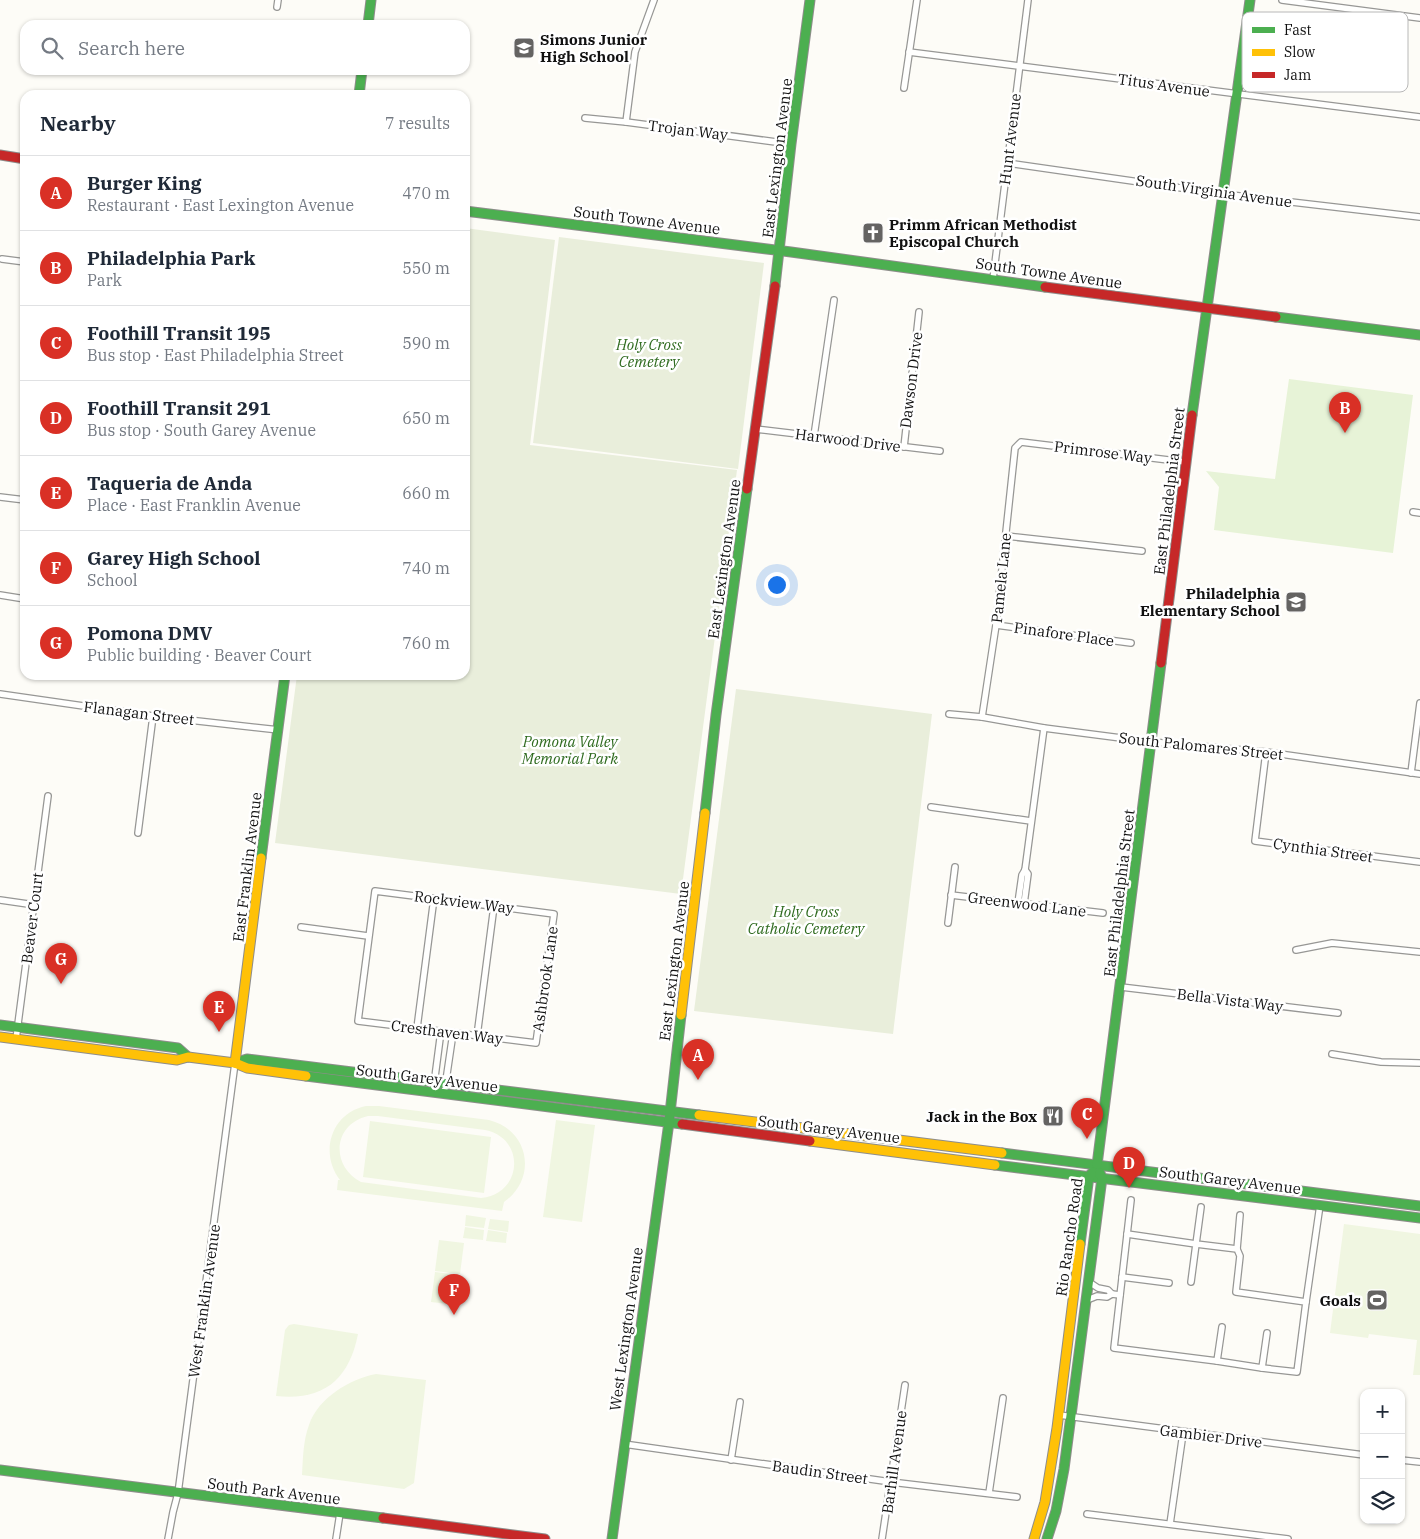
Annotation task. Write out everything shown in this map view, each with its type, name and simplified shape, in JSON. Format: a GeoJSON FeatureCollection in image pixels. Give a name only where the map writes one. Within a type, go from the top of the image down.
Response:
{"type":"FeatureCollection","features":[{"type":"Feature","properties":{"kind":"street"},"geometry":{"type":"LineString","coordinates":[[277,7],[278,0]]}},
{"type":"Feature","properties":{"kind":"street"},"geometry":{"type":"LineString","coordinates":[[369,20],[371,0]]}},
{"type":"Feature","properties":{"kind":"street"},"geometry":{"type":"LineString","coordinates":[[626,122],[635,52],[654,0]]}},
{"type":"Feature","properties":{"kind":"street","name":"East Lexington Avenue"},"geometry":{"type":"LineString","coordinates":[[669,1122],[716,715],[780,250],[791,144],[810,0]]}},
{"type":"Feature","properties":{"kind":"street"},"geometry":{"type":"LineString","coordinates":[[904,88],[917,0]]}},
{"type":"Feature","properties":{"kind":"street","name":"Hunt Avenue"},"geometry":{"type":"LineString","coordinates":[[993,279],[1028,0]]}},
{"type":"Feature","properties":{"kind":"street"},"geometry":{"type":"LineString","coordinates":[[1282,0],[1374,12]]}},
{"type":"Feature","properties":{"kind":"street","name":"Titus Avenue"},"geometry":{"type":"LineString","coordinates":[[909,52],[1420,117]]}},
{"type":"Feature","properties":{"kind":"street","name":"East Philadelphia Street"},"geometry":{"type":"LineString","coordinates":[[1097,1165],[1152,742],[1185,462],[1242,54]]}},
{"type":"Feature","properties":{"kind":"street"},"geometry":{"type":"LineString","coordinates":[[360,90],[361,75]]}},
{"type":"Feature","properties":{"kind":"street","name":"Trojan Way"},"geometry":{"type":"LineString","coordinates":[[585,118],[791,144]]}},
{"type":"Feature","properties":{"kind":"street"},"geometry":{"type":"LineString","coordinates":[[0,155],[20,157]]}},
{"type":"Feature","properties":{"kind":"street","name":"South Virginia Avenue"},"geometry":{"type":"LineString","coordinates":[[1008,163],[1223,194],[1420,217]]}},
{"type":"Feature","properties":{"kind":"street","name":"South Towne Avenue"},"geometry":{"type":"LineString","coordinates":[[470,212],[780,250],[1207,309],[1420,335]]}},
{"type":"Feature","properties":{"kind":"street"},"geometry":{"type":"LineString","coordinates":[[2,259],[20,261]]}},
{"type":"Feature","properties":{"kind":"street"},"geometry":{"type":"LineString","coordinates":[[814,436],[834,300]]}},
{"type":"Feature","properties":{"kind":"street","name":"Dawson Drive"},"geometry":{"type":"LineString","coordinates":[[904,447],[919,312]]}},
{"type":"Feature","properties":{"kind":"street","name":"Harwood Drive"},"geometry":{"type":"LineString","coordinates":[[756,429],[940,451]]}},
{"type":"Feature","properties":{"kind":"street","name":"Primrose Way"},"geometry":{"type":"LineString","coordinates":[[1021,442],[1185,462]]}},
{"type":"Feature","properties":{"kind":"street","name":"Pamela Lane"},"geometry":{"type":"LineString","coordinates":[[982,717],[996,625],[1015,448],[1021,442]]}},
{"type":"Feature","properties":{"kind":"street"},"geometry":{"type":"LineString","coordinates":[[0,497],[20,499]]}},
{"type":"Feature","properties":{"kind":"street"},"geometry":{"type":"LineString","coordinates":[[1413,512],[1420,513]]}},
{"type":"Feature","properties":{"kind":"street"},"geometry":{"type":"LineString","coordinates":[[1006,536],[1142,551]]}},
{"type":"Feature","properties":{"kind":"street"},"geometry":{"type":"LineString","coordinates":[[0,595],[20,598]]}},
{"type":"Feature","properties":{"kind":"street","name":"Pinafore Place"},"geometry":{"type":"LineString","coordinates":[[996,625],[1131,643]]}},
{"type":"Feature","properties":{"kind":"street","name":"East Franklin Avenue"},"geometry":{"type":"LineString","coordinates":[[235,1063],[284,680]]}},
{"type":"Feature","properties":{"kind":"street","name":"Flanagan Street"},"geometry":{"type":"LineString","coordinates":[[0,694],[153,716],[279,730]]}},
{"type":"Feature","properties":{"kind":"street"},"geometry":{"type":"LineString","coordinates":[[1411,773],[1420,703]]}},
{"type":"Feature","properties":{"kind":"street","name":"South Palomares Street"},"geometry":{"type":"LineString","coordinates":[[949,714],[982,717],[1044,728],[1152,742],[1266,752],[1420,774]]}},
{"type":"Feature","properties":{"kind":"street"},"geometry":{"type":"LineString","coordinates":[[138,833],[153,716]]}},
{"type":"Feature","properties":{"kind":"street"},"geometry":{"type":"LineString","coordinates":[[1021,904],[1028,874],[1025,870],[1044,728]]}},
{"type":"Feature","properties":{"kind":"street","name":"Cynthia Street"},"geometry":{"type":"LineString","coordinates":[[1266,752],[1255,841],[1420,862]]}},
{"type":"Feature","properties":{"kind":"street","name":"Beaver Court"},"geometry":{"type":"LineString","coordinates":[[16,1039],[48,796]]}},
{"type":"Feature","properties":{"kind":"street"},"geometry":{"type":"LineString","coordinates":[[931,807],[1031,821]]}},
{"type":"Feature","properties":{"kind":"street"},"geometry":{"type":"LineString","coordinates":[[948,923],[955,867]]}},
{"type":"Feature","properties":{"kind":"street","name":"Rockview Way"},"geometry":{"type":"LineString","coordinates":[[368,936],[375,891],[554,914]]}},
{"type":"Feature","properties":{"kind":"street","name":"Greenwood Lane"},"geometry":{"type":"LineString","coordinates":[[951,895],[1103,913]]}},
{"type":"Feature","properties":{"kind":"street"},"geometry":{"type":"LineString","coordinates":[[416,1028],[434,898]]}},
{"type":"Feature","properties":{"kind":"street"},"geometry":{"type":"LineString","coordinates":[[0,900],[34,904]]}},
{"type":"Feature","properties":{"kind":"street"},"geometry":{"type":"LineString","coordinates":[[477,1036],[494,906]]}},
{"type":"Feature","properties":{"kind":"street","name":"Ashbrook Lane"},"geometry":{"type":"LineString","coordinates":[[536,1043],[554,914]]}},
{"type":"Feature","properties":{"kind":"street"},"geometry":{"type":"LineString","coordinates":[[301,927],[368,936]]}},
{"type":"Feature","properties":{"kind":"street","name":"Cresthaven Way"},"geometry":{"type":"LineString","coordinates":[[368,936],[358,1021],[536,1043]]}},
{"type":"Feature","properties":{"kind":"street"},"geometry":{"type":"LineString","coordinates":[[1296,950],[1332,943],[1420,952]]}},
{"type":"Feature","properties":{"kind":"street","name":"Bella Vista Way"},"geometry":{"type":"LineString","coordinates":[[1121,987],[1338,1013]]}},
{"type":"Feature","properties":{"kind":"street","name":"South Garey Avenue"},"geometry":{"type":"LineString","coordinates":[[0,1025],[178,1048],[188,1057]]}},
{"type":"Feature","properties":{"kind":"street"},"geometry":{"type":"LineString","coordinates":[[433,1092],[441,1032]]}},
{"type":"Feature","properties":{"kind":"street"},"geometry":{"type":"LineString","coordinates":[[444,1094],[453,1033]]}},
{"type":"Feature","properties":{"kind":"street","name":"South Garey Avenue"},"geometry":{"type":"LineString","coordinates":[[0,1037],[177,1060],[188,1057],[235,1063],[248,1068],[286,1074],[1420,1218]]}},
{"type":"Feature","properties":{"kind":"street"},"geometry":{"type":"LineString","coordinates":[[1332,1054],[1381,1062],[1420,1064]]}},
{"type":"Feature","properties":{"kind":"street","name":"South Garey Avenue"},"geometry":{"type":"LineString","coordinates":[[235,1063],[247,1059],[446,1082],[1420,1206]]}},
{"type":"Feature","properties":{"kind":"street","name":"West Franklin Avenue"},"geometry":{"type":"LineString","coordinates":[[168,1539],[178,1493],[235,1063]]}},
{"type":"Feature","properties":{"kind":"street","name":"West Lexington Avenue"},"geometry":{"type":"LineString","coordinates":[[612,1539],[669,1122]]}},
{"type":"Feature","properties":{"kind":"street"},"geometry":{"type":"LineString","coordinates":[[942,1158],[944,1146]]}},
{"type":"Feature","properties":{"kind":"street","name":"Rio Rancho Road"},"geometry":{"type":"LineString","coordinates":[[1034,1539],[1045,1502],[1059,1415],[1089,1176],[1097,1165]]}},
{"type":"Feature","properties":{"kind":"street","name":"Rio Rancho Road"},"geometry":{"type":"LineString","coordinates":[[1047,1539],[1056,1511],[1064,1469],[1078,1370],[1102,1178],[1097,1165]]}},
{"type":"Feature","properties":{"kind":"street"},"geometry":{"type":"LineString","coordinates":[[1300,1203],[1311,1201],[1320,1194]]}},
{"type":"Feature","properties":{"kind":"street"},"geometry":{"type":"LineString","coordinates":[[1131,1200],[1114,1348],[1297,1372],[1320,1206],[1329,1200],[1343,1197]]}},
{"type":"Feature","properties":{"kind":"street"},"geometry":{"type":"LineString","coordinates":[[1191,1282],[1201,1208]]}},
{"type":"Feature","properties":{"kind":"street"},"geometry":{"type":"LineString","coordinates":[[1240,1215],[1237,1249],[1240,1256],[1236,1292],[1306,1302]]}},
{"type":"Feature","properties":{"kind":"street"},"geometry":{"type":"LineString","coordinates":[[1127,1234],[1237,1249]]}},
{"type":"Feature","properties":{"kind":"street"},"geometry":{"type":"LineString","coordinates":[[1122,1277],[1169,1283]]}},
{"type":"Feature","properties":{"kind":"street"},"geometry":{"type":"LineString","coordinates":[[1089,1282],[1098,1288],[1108,1290],[1112,1294],[1120,1295]]}},
{"type":"Feature","properties":{"kind":"street"},"geometry":{"type":"LineString","coordinates":[[1076,1285],[1082,1295],[1080,1311],[1084,1323]]}},
{"type":"Feature","properties":{"kind":"street"},"geometry":{"type":"LineString","coordinates":[[1087,1300],[1097,1296],[1107,1297],[1112,1294]]}},
{"type":"Feature","properties":{"kind":"street"},"geometry":{"type":"LineString","coordinates":[[1217,1362],[1222,1327]]}},
{"type":"Feature","properties":{"kind":"street"},"geometry":{"type":"LineString","coordinates":[[1262,1368],[1267,1333]]}},
{"type":"Feature","properties":{"kind":"street"},"geometry":{"type":"LineString","coordinates":[[1065,1369],[1078,1370]]}},
{"type":"Feature","properties":{"kind":"street","name":"Barhill Avenue"},"geometry":{"type":"LineString","coordinates":[[882,1539],[905,1385]]}},
{"type":"Feature","properties":{"kind":"street"},"geometry":{"type":"LineString","coordinates":[[989,1493],[1002,1398]]}},
{"type":"Feature","properties":{"kind":"street"},"geometry":{"type":"LineString","coordinates":[[731,1460],[740,1402]]}},
{"type":"Feature","properties":{"kind":"street","name":"Gambier Drive"},"geometry":{"type":"LineString","coordinates":[[1059,1415],[1360,1454]]}},
{"type":"Feature","properties":{"kind":"street"},"geometry":{"type":"LineString","coordinates":[[1170,1524],[1184,1432]]}},
{"type":"Feature","properties":{"kind":"street","name":"Baudin Street"},"geometry":{"type":"LineString","coordinates":[[624,1444],[891,1482],[1016,1497]]}},
{"type":"Feature","properties":{"kind":"street"},"geometry":{"type":"LineString","coordinates":[[1405,1460],[1420,1462]]}},
{"type":"Feature","properties":{"kind":"street","name":"South Park Avenue"},"geometry":{"type":"LineString","coordinates":[[0,1470],[340,1513],[507,1537],[544,1539]]}},
{"type":"Feature","properties":{"kind":"street"},"geometry":{"type":"LineString","coordinates":[[336,1539],[340,1513]]}},
{"type":"Feature","properties":{"kind":"street"},"geometry":{"type":"LineString","coordinates":[[1087,1514],[1288,1539]]}},
{"type":"Feature","properties":{"kind":"green space","name":"Pomona Valley Memorial Park"},"geometry":{"type":"Polygon","coordinates":[[[470,229],[555,240],[530,445],[737,470],[681,894],[275,843],[296,680],[470,680],[470,229]]]}},
{"type":"Feature","properties":{"kind":"green space","name":"Holy Cross Cemetery"},"geometry":{"type":"Polygon","coordinates":[[[559,237],[764,263],[738,469],[533,443],[559,237]]]}},
{"type":"Feature","properties":{"kind":"green space"},"geometry":{"type":"Polygon","coordinates":[[[1289,379],[1413,395],[1393,553],[1214,530],[1219,487],[1206,471],[1275,479],[1289,379]]]}},
{"type":"Feature","properties":{"kind":"green space","name":"Holy Cross Catholic Cemetery"},"geometry":{"type":"Polygon","coordinates":[[[736,689],[932,714],[893,1034],[694,1011],[736,689]]]}},
{"type":"Feature","properties":{"kind":"green space"},"geometry":{"type":"Polygon","coordinates":[[[366,1106],[379,1106],[489,1120],[503,1125],[520,1144],[525,1168],[522,1180],[515,1192],[504,1202],[502,1211],[337,1190],[338,1180],[340,1180],[330,1158],[332,1136],[337,1125],[354,1110],[366,1106]],[[368,1116],[356,1120],[342,1136],[340,1156],[344,1166],[351,1175],[361,1182],[481,1198],[495,1194],[505,1187],[512,1177],[514,1166],[513,1154],[508,1143],[498,1135],[485,1130],[368,1116]]]}},
{"type":"Feature","properties":{"kind":"green space"},"geometry":{"type":"Polygon","coordinates":[[[556,1120],[595,1125],[582,1222],[543,1217],[556,1120]]]}},
{"type":"Feature","properties":{"kind":"green space"},"geometry":{"type":"Polygon","coordinates":[[[370,1121],[491,1137],[484,1193],[363,1177],[370,1121]]]}},
{"type":"Feature","properties":{"kind":"green space"},"geometry":{"type":"Polygon","coordinates":[[[466,1215],[486,1218],[484,1228],[465,1226],[466,1215]]]}},
{"type":"Feature","properties":{"kind":"green space"},"geometry":{"type":"Polygon","coordinates":[[[490,1219],[509,1221],[508,1232],[488,1229],[490,1219]]]}},
{"type":"Feature","properties":{"kind":"green space","name":"Goals"},"geometry":{"type":"Polygon","coordinates":[[[1344,1224],[1420,1234],[1420,1375],[1413,1375],[1417,1340],[1369,1334],[1368,1338],[1330,1333],[1344,1224]]]}},
{"type":"Feature","properties":{"kind":"green space"},"geometry":{"type":"Polygon","coordinates":[[[465,1227],[484,1230],[483,1240],[463,1238],[465,1227]]]}},
{"type":"Feature","properties":{"kind":"green space"},"geometry":{"type":"Polygon","coordinates":[[[488,1230],[507,1233],[506,1243],[486,1241],[488,1230]]]}},
{"type":"Feature","properties":{"kind":"green space"},"geometry":{"type":"Polygon","coordinates":[[[439,1240],[464,1243],[460,1274],[435,1271],[439,1240]]]}},
{"type":"Feature","properties":{"kind":"green space"},"geometry":{"type":"Polygon","coordinates":[[[435,1272],[460,1275],[456,1305],[431,1302],[435,1272]]]}},
{"type":"Feature","properties":{"kind":"green space"},"geometry":{"type":"Polygon","coordinates":[[[294,1324],[358,1334],[348,1364],[331,1384],[320,1391],[307,1395],[293,1397],[276,1396],[285,1330],[289,1325],[294,1324]]]}},
{"type":"Feature","properties":{"kind":"green space"},"geometry":{"type":"Polygon","coordinates":[[[376,1374],[426,1380],[414,1483],[404,1489],[302,1475],[307,1431],[313,1415],[327,1398],[336,1391],[356,1380],[376,1374]]]}},
{"type":"Feature","properties":{"kind":"traffic: fast"},"geometry":{"type":"LineString","coordinates":[[369,20],[371,0]]}},
{"type":"Feature","properties":{"kind":"traffic: fast"},"geometry":{"type":"LineString","coordinates":[[775,286],[810,0]]}},
{"type":"Feature","properties":{"kind":"traffic: fast"},"geometry":{"type":"LineString","coordinates":[[1248,12],[1250,0]]}},
{"type":"Feature","properties":{"kind":"traffic: fast"},"geometry":{"type":"LineString","coordinates":[[1192,415],[1242,57]]}},
{"type":"Feature","properties":{"kind":"traffic: fast"},"geometry":{"type":"LineString","coordinates":[[360,90],[361,75]]}},
{"type":"Feature","properties":{"kind":"traffic: fast"},"geometry":{"type":"LineString","coordinates":[[470,212],[791,252],[1045,287]]}},
{"type":"Feature","properties":{"kind":"traffic: fast"},"geometry":{"type":"LineString","coordinates":[[1276,317],[1420,335]]}},
{"type":"Feature","properties":{"kind":"traffic: fast"},"geometry":{"type":"LineString","coordinates":[[705,813],[716,715],[747,489]]}},
{"type":"Feature","properties":{"kind":"traffic: fast"},"geometry":{"type":"LineString","coordinates":[[1097,1165],[1161,663]]}},
{"type":"Feature","properties":{"kind":"traffic: fast"},"geometry":{"type":"LineString","coordinates":[[261,858],[284,680]]}},
{"type":"Feature","properties":{"kind":"traffic: fast"},"geometry":{"type":"LineString","coordinates":[[612,1539],[669,1122],[681,1015]]}},
{"type":"Feature","properties":{"kind":"traffic: fast"},"geometry":{"type":"LineString","coordinates":[[0,1025],[178,1048],[188,1057]]}},
{"type":"Feature","properties":{"kind":"traffic: fast"},"geometry":{"type":"LineString","coordinates":[[235,1063],[247,1059],[699,1115]]}},
{"type":"Feature","properties":{"kind":"traffic: fast"},"geometry":{"type":"LineString","coordinates":[[306,1076],[682,1124]]}},
{"type":"Feature","properties":{"kind":"traffic: fast"},"geometry":{"type":"LineString","coordinates":[[1002,1153],[1420,1206]]}},
{"type":"Feature","properties":{"kind":"traffic: fast"},"geometry":{"type":"LineString","coordinates":[[995,1165],[1420,1218]]}},
{"type":"Feature","properties":{"kind":"traffic: fast"},"geometry":{"type":"LineString","coordinates":[[1080,1244],[1089,1176],[1093,1172]]}},
{"type":"Feature","properties":{"kind":"traffic: fast"},"geometry":{"type":"LineString","coordinates":[[1047,1539],[1056,1511],[1064,1469],[1102,1178],[1100,1173]]}},
{"type":"Feature","properties":{"kind":"traffic: fast"},"geometry":{"type":"LineString","coordinates":[[0,1470],[383,1518]]}},
{"type":"Feature","properties":{"kind":"traffic: slow"},"geometry":{"type":"LineString","coordinates":[[681,1015],[705,813]]}},
{"type":"Feature","properties":{"kind":"traffic: slow"},"geometry":{"type":"LineString","coordinates":[[235,1063],[261,858]]}},
{"type":"Feature","properties":{"kind":"traffic: slow"},"geometry":{"type":"LineString","coordinates":[[0,1037],[177,1060],[188,1057],[235,1063],[247,1068],[306,1076]]}},
{"type":"Feature","properties":{"kind":"traffic: slow"},"geometry":{"type":"LineString","coordinates":[[699,1115],[1002,1153]]}},
{"type":"Feature","properties":{"kind":"traffic: slow"},"geometry":{"type":"LineString","coordinates":[[810,1141],[995,1165]]}},
{"type":"Feature","properties":{"kind":"traffic: slow"},"geometry":{"type":"LineString","coordinates":[[1034,1539],[1045,1502],[1057,1428],[1080,1244]]}},
{"type":"Feature","properties":{"kind":"traffic: jam"},"geometry":{"type":"LineString","coordinates":[[0,155],[20,158]]}},
{"type":"Feature","properties":{"kind":"traffic: jam"},"geometry":{"type":"LineString","coordinates":[[747,489],[775,286]]}},
{"type":"Feature","properties":{"kind":"traffic: jam"},"geometry":{"type":"LineString","coordinates":[[1045,287],[1276,317]]}},
{"type":"Feature","properties":{"kind":"traffic: jam"},"geometry":{"type":"LineString","coordinates":[[1161,663],[1192,415]]}},
{"type":"Feature","properties":{"kind":"traffic: jam"},"geometry":{"type":"LineString","coordinates":[[682,1124],[810,1141]]}},
{"type":"Feature","properties":{"kind":"traffic: jam"},"geometry":{"type":"LineString","coordinates":[[383,1518],[545,1539]]}},
{"type":"Feature","properties":{"kind":"place","name":"Simons Junior High School"},"geometry":{"type":"Point","coordinates":[524,48]}},
{"type":"Feature","properties":{"kind":"place","name":"Primm African Methodist Episcopal Church"},"geometry":{"type":"Point","coordinates":[873,233]}},
{"type":"Feature","properties":{"kind":"place","name":"Philadelphia Park"},"geometry":{"type":"Point","coordinates":[1345,433]}},
{"type":"Feature","properties":{"kind":"place","name":"Philadelphia Elementary School"},"geometry":{"type":"Point","coordinates":[1296,602]}},
{"type":"Feature","properties":{"kind":"place","name":"Pomona DMV"},"geometry":{"type":"Point","coordinates":[61,984]}},
{"type":"Feature","properties":{"kind":"place","name":"Taqueria de Anda"},"geometry":{"type":"Point","coordinates":[219,1032]}},
{"type":"Feature","properties":{"kind":"place","name":"Burger King"},"geometry":{"type":"Point","coordinates":[698,1080]}},
{"type":"Feature","properties":{"kind":"place","name":"Jack in the Box"},"geometry":{"type":"Point","coordinates":[1053,1116]}},
{"type":"Feature","properties":{"kind":"place","name":"Foothill Transit 195"},"geometry":{"type":"Point","coordinates":[1087,1139]}},
{"type":"Feature","properties":{"kind":"place","name":"Foothill Transit 291"},"geometry":{"type":"Point","coordinates":[1129,1188]}},
{"type":"Feature","properties":{"kind":"place","name":"Goals"},"geometry":{"type":"Point","coordinates":[1377,1300]}},
{"type":"Feature","properties":{"kind":"place","name":"Garey High School"},"geometry":{"type":"Point","coordinates":[454,1315]}}]}
